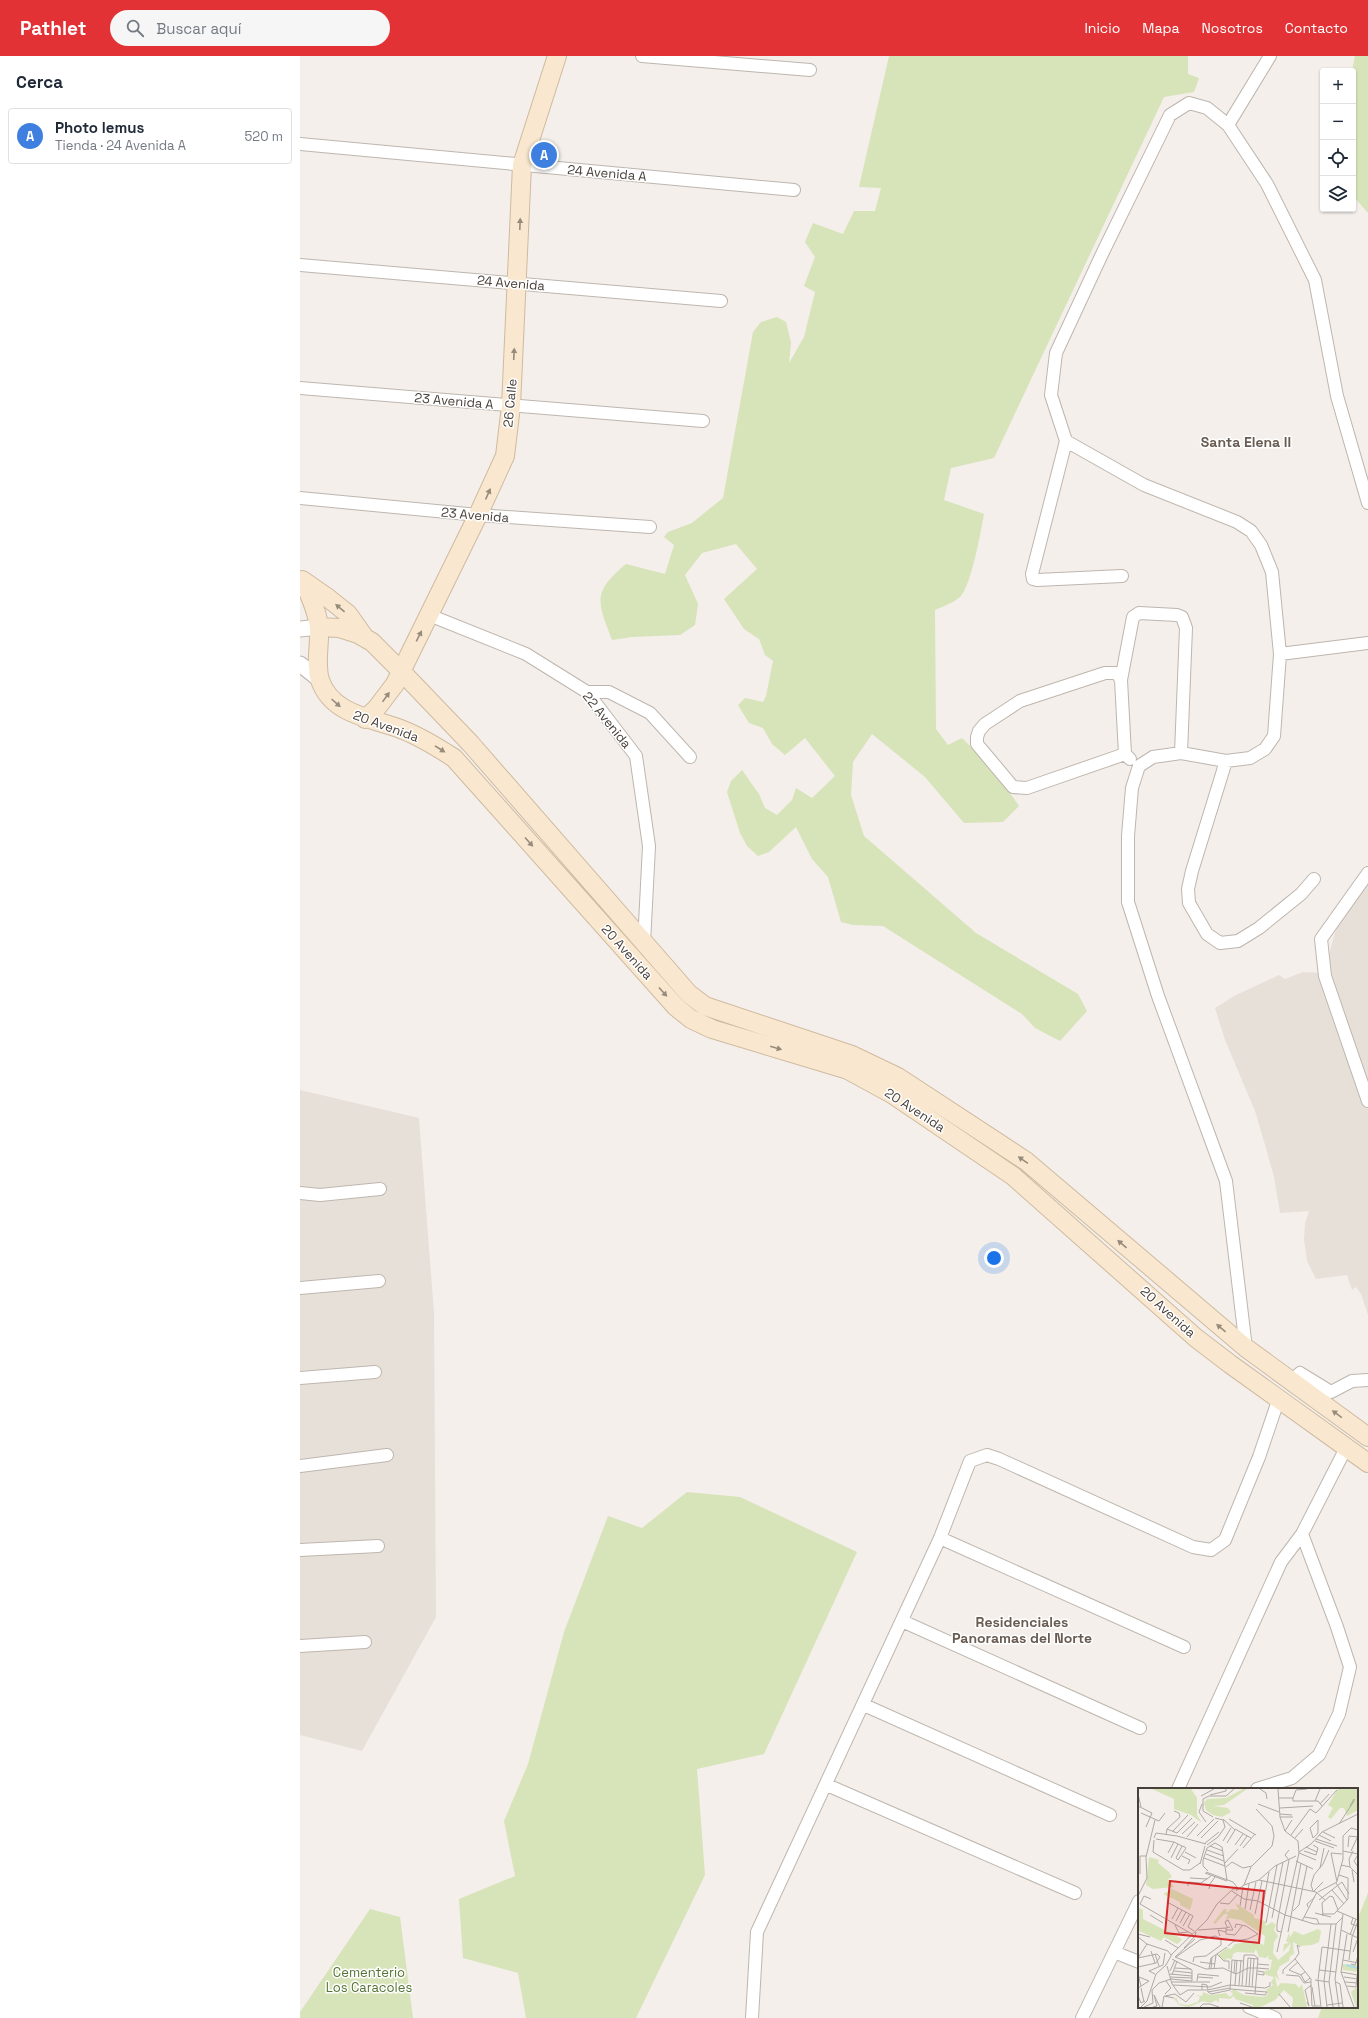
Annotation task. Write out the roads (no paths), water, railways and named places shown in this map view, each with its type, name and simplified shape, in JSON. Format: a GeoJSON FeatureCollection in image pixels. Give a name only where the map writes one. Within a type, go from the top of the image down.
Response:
{"type":"FeatureCollection","features":[{"type":"Feature","properties":{"kind":"main road","name":"26 Calle"},"geometry":{"type":"LineString","coordinates":[[365,719],[386,697],[401,671],[478,515],[505,456],[511,406],[518,284],[522,165],[556,56]]}},
{"type":"Feature","properties":{"kind":"main road"},"geometry":{"type":"LineString","coordinates":[[301,577],[319,627]]}},
{"type":"Feature","properties":{"kind":"main road"},"geometry":{"type":"LineString","coordinates":[[301,577],[348,614],[365,638]]}},
{"type":"Feature","properties":{"kind":"main road","name":"20 Avenida"},"geometry":{"type":"LineString","coordinates":[[1368,1437],[1246,1348],[1026,1161],[898,1077],[852,1055],[705,1006],[689,994],[470,743],[401,671],[365,638],[349,630],[319,627],[318,664],[320,680],[325,690],[338,705],[356,716],[418,736],[454,758],[676,1007],[691,1019],[712,1029],[848,1070],[892,1094],[1013,1176],[1196,1338],[1230,1364],[1347,1446],[1368,1463]]}},
{"type":"Feature","properties":{"kind":"street"},"geometry":{"type":"LineString","coordinates":[[642,56],[810,70]]}},
{"type":"Feature","properties":{"kind":"street"},"geometry":{"type":"LineString","coordinates":[[1228,125],[1270,56]]}},
{"type":"Feature","properties":{"kind":"street"},"geometry":{"type":"LineString","coordinates":[[1122,576],[1033,579],[1032,574],[1066,441],[1051,394],[1056,352],[1170,115],[1189,103],[1207,108],[1228,125],[1267,184],[1315,280],[1337,396],[1368,503]]}},
{"type":"Feature","properties":{"kind":"street","name":"24 Avenida A"},"geometry":{"type":"LineString","coordinates":[[300,144],[794,190]]}},
{"type":"Feature","properties":{"kind":"street","name":"24 Avenida"},"geometry":{"type":"LineString","coordinates":[[300,265],[721,301]]}},
{"type":"Feature","properties":{"kind":"street","name":"23 Avenida A"},"geometry":{"type":"LineString","coordinates":[[300,388],[703,422]]}},
{"type":"Feature","properties":{"kind":"street"},"geometry":{"type":"LineString","coordinates":[[1066,441],[1144,485],[1237,522],[1251,532],[1261,545],[1272,572],[1280,654],[1274,736],[1265,749],[1250,758],[1226,761],[1181,753],[1154,757],[1139,766],[1132,788],[1128,836],[1128,902],[1158,996],[1226,1182],[1246,1348]]}},
{"type":"Feature","properties":{"kind":"street","name":"23 Avenida"},"geometry":{"type":"LineString","coordinates":[[300,498],[478,515],[650,527]]}},
{"type":"Feature","properties":{"kind":"street"},"geometry":{"type":"LineString","coordinates":[[1139,766],[1125,754],[1121,680],[1132,617],[1139,613],[1177,615],[1182,618],[1186,628],[1181,753]]}},
{"type":"Feature","properties":{"kind":"street","name":"22 Avenida"},"geometry":{"type":"LineString","coordinates":[[429,615],[526,654],[587,692],[636,756],[649,846],[644,943]]}},
{"type":"Feature","properties":{"kind":"street"},"geometry":{"type":"LineString","coordinates":[[300,629],[319,627]]}},
{"type":"Feature","properties":{"kind":"street"},"geometry":{"type":"LineString","coordinates":[[1280,654],[1368,643]]}},
{"type":"Feature","properties":{"kind":"street"},"geometry":{"type":"LineString","coordinates":[[300,664],[320,680]]}},
{"type":"Feature","properties":{"kind":"street"},"geometry":{"type":"LineString","coordinates":[[1121,680],[1117,673],[1105,673],[1020,702],[986,724],[979,731],[977,744],[1013,787],[1019,788],[1027,788],[1125,754]]}},
{"type":"Feature","properties":{"kind":"street"},"geometry":{"type":"LineString","coordinates":[[587,692],[609,692],[650,713],[690,757]]}},
{"type":"Feature","properties":{"kind":"street"},"geometry":{"type":"LineString","coordinates":[[1226,761],[1192,871],[1188,889],[1189,903],[1206,934],[1220,943],[1238,941],[1282,910],[1314,879]]}},
{"type":"Feature","properties":{"kind":"street"},"geometry":{"type":"LineString","coordinates":[[1368,873],[1321,939],[1325,976],[1368,1101]]}},
{"type":"Feature","properties":{"kind":"street"},"geometry":{"type":"LineString","coordinates":[[300,1193],[320,1195],[380,1189]]}},
{"type":"Feature","properties":{"kind":"street"},"geometry":{"type":"LineString","coordinates":[[300,1288],[379,1281]]}},
{"type":"Feature","properties":{"kind":"street"},"geometry":{"type":"LineString","coordinates":[[300,1378],[375,1372]]}},
{"type":"Feature","properties":{"kind":"street"},"geometry":{"type":"LineString","coordinates":[[1292,1381],[1300,1373],[1331,1392],[1352,1381],[1368,1380]]}},
{"type":"Feature","properties":{"kind":"street"},"geometry":{"type":"LineString","coordinates":[[752,2018],[757,1932],[864,1705],[940,1538],[970,1461],[987,1455],[999,1459],[1193,1547],[1210,1550],[1226,1540],[1259,1457],[1279,1398]]}},
{"type":"Feature","properties":{"kind":"street"},"geometry":{"type":"LineString","coordinates":[[1178,1788],[1281,1562],[1302,1534],[1347,1446]]}},
{"type":"Feature","properties":{"kind":"street"},"geometry":{"type":"LineString","coordinates":[[300,1466],[387,1455]]}},
{"type":"Feature","properties":{"kind":"street"},"geometry":{"type":"LineString","coordinates":[[1260,1788],[1292,1778],[1319,1755],[1339,1714],[1350,1667],[1337,1627],[1302,1534]]}},
{"type":"Feature","properties":{"kind":"street"},"geometry":{"type":"LineString","coordinates":[[940,1538],[1184,1647]]}},
{"type":"Feature","properties":{"kind":"street"},"geometry":{"type":"LineString","coordinates":[[300,1550],[378,1546]]}},
{"type":"Feature","properties":{"kind":"street"},"geometry":{"type":"LineString","coordinates":[[902,1621],[1140,1728]]}},
{"type":"Feature","properties":{"kind":"street"},"geometry":{"type":"LineString","coordinates":[[300,1646],[364,1642]]}},
{"type":"Feature","properties":{"kind":"street"},"geometry":{"type":"LineString","coordinates":[[864,1705],[1110,1815]]}},
{"type":"Feature","properties":{"kind":"street"},"geometry":{"type":"LineString","coordinates":[[826,1785],[1075,1893]]}},
{"type":"Feature","properties":{"kind":"street"},"geometry":{"type":"LineString","coordinates":[[1082,2018],[1138,1903]]}},
{"type":"Feature","properties":{"kind":"street"},"geometry":{"type":"LineString","coordinates":[[1114,1952],[1138,1962]]}},
{"type":"Feature","properties":{"kind":"street"},"geometry":{"type":"LineString","coordinates":[[1250,2008],[1275,2018]]}},
{"type":"Feature","properties":{"kind":"place","name":"Photo lemus"},"geometry":{"type":"Point","coordinates":[544,155]}},
{"type":"Feature","properties":{"kind":"district","name":"Santa Elena II"},"geometry":{"type":"Point","coordinates":[1246,442]}},
{"type":"Feature","properties":{"kind":"district","name":"Residenciales Panoramas del Norte"},"geometry":{"type":"Point","coordinates":[1022,1630]}},
{"type":"Feature","properties":{"kind":"park label","name":"Cementerio Los Caracoles"},"geometry":{"type":"Point","coordinates":[369,1980]}}]}
